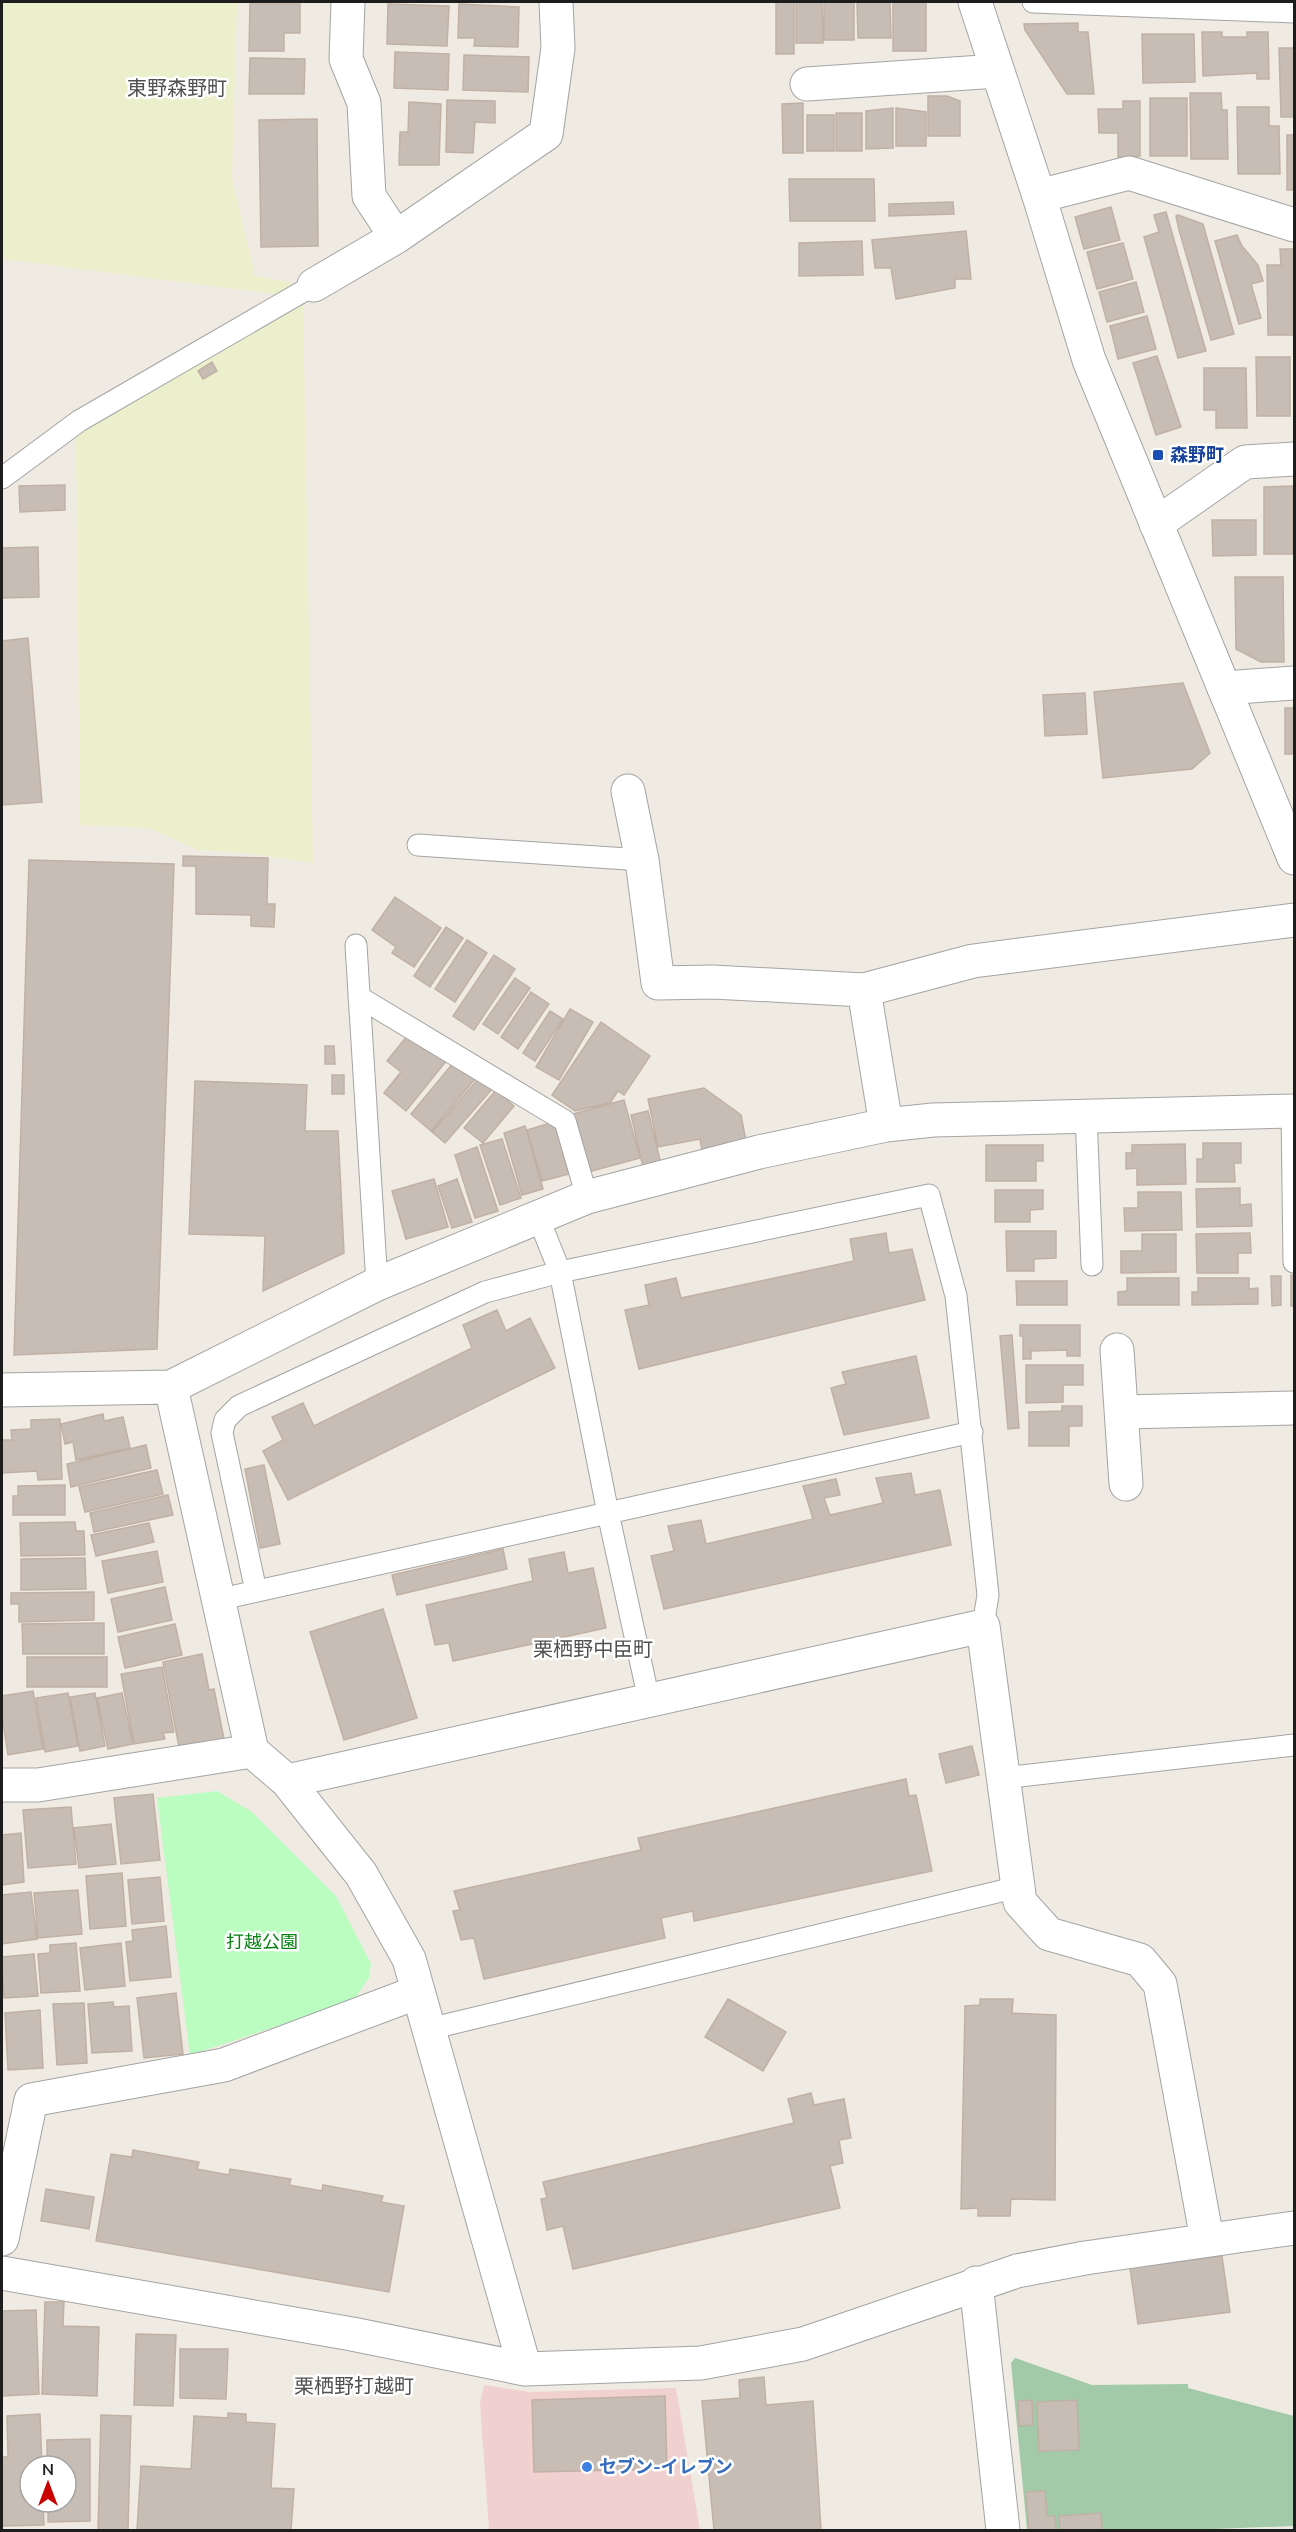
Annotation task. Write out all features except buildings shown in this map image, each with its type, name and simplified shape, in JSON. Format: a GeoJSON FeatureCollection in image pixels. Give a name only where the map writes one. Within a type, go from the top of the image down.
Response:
{"type":"FeatureCollection","features":[{"type":"Feature","properties":{"kind":"street"},"geometry":{"type":"LineString","coordinates":[[348,2],[346,59],[364,103],[369,196],[396,237]]}},
{"type":"Feature","properties":{"kind":"street"},"geometry":{"type":"LineString","coordinates":[[314,285],[396,237],[546,134],[558,48],[556,2]]}},
{"type":"Feature","properties":{"kind":"street"},"geometry":{"type":"LineString","coordinates":[[975,2],[1039,196],[1089,360],[1294,858]]}},
{"type":"Feature","properties":{"kind":"street"},"geometry":{"type":"LineString","coordinates":[[807,84],[997,71]]}},
{"type":"Feature","properties":{"kind":"street"},"geometry":{"type":"LineString","coordinates":[[1039,196],[1129,174],[1294,225]]}},
{"type":"Feature","properties":{"kind":"street"},"geometry":{"type":"LineString","coordinates":[[1156,524],[1245,462],[1294,459]]}},
{"type":"Feature","properties":{"kind":"street"},"geometry":{"type":"LineString","coordinates":[[1224,688],[1294,683]]}},
{"type":"Feature","properties":{"kind":"street"},"geometry":{"type":"LineString","coordinates":[[628,791],[642,860],[658,983],[713,982],[864,990],[973,961],[1294,920]]}},
{"type":"Feature","properties":{"kind":"street"},"geometry":{"type":"LineString","coordinates":[[864,990],[886,1125]]}},
{"type":"Feature","properties":{"kind":"street"},"geometry":{"type":"LineString","coordinates":[[2,1390],[171,1387],[377,1284],[587,1197],[759,1152],[886,1125],[933,1119],[1293,1111]]}},
{"type":"Feature","properties":{"kind":"street"},"geometry":{"type":"LineString","coordinates":[[1117,1350],[1123,1412],[1126,1484]]}},
{"type":"Feature","properties":{"kind":"street"},"geometry":{"type":"LineString","coordinates":[[171,1387],[252,1751],[287,1781],[361,1874],[409,1959],[525,2369]]}},
{"type":"Feature","properties":{"kind":"street"},"geometry":{"type":"LineString","coordinates":[[1123,1412],[1294,1408]]}},
{"type":"Feature","properties":{"kind":"street"},"geometry":{"type":"LineString","coordinates":[[287,1781],[983,1626],[1020,1902],[1049,1934],[1140,1960],[1160,1984],[1207,2239]]}},
{"type":"Feature","properties":{"kind":"street"},"geometry":{"type":"LineString","coordinates":[[2,1785],[38,1785],[252,1751]]}},
{"type":"Feature","properties":{"kind":"street"},"geometry":{"type":"LineString","coordinates":[[2,2239],[12,2137],[32,2100],[224,2065],[418,1992]]}},
{"type":"Feature","properties":{"kind":"street"},"geometry":{"type":"LineString","coordinates":[[2,2273],[352,2334],[525,2369],[700,2363],[803,2344],[976,2283],[1017,2271],[1207,2239],[1294,2228]]}},
{"type":"Feature","properties":{"kind":"street"},"geometry":{"type":"LineString","coordinates":[[976,2283],[1003,2530]]}},
{"type":"Feature","properties":{"kind":"lane"},"geometry":{"type":"LineString","coordinates":[[1033,2],[1294,12]]}},
{"type":"Feature","properties":{"kind":"lane"},"geometry":{"type":"LineString","coordinates":[[2,478],[79,421],[314,285]]}},
{"type":"Feature","properties":{"kind":"lane"},"geometry":{"type":"LineString","coordinates":[[418,845],[642,860]]}},
{"type":"Feature","properties":{"kind":"lane"},"geometry":{"type":"LineString","coordinates":[[356,945],[377,1284]]}},
{"type":"Feature","properties":{"kind":"lane"},"geometry":{"type":"LineString","coordinates":[[359,997],[565,1121],[587,1197]]}},
{"type":"Feature","properties":{"kind":"lane"},"geometry":{"type":"LineString","coordinates":[[1293,1111],[1294,1262]]}},
{"type":"Feature","properties":{"kind":"lane"},"geometry":{"type":"LineString","coordinates":[[1086,1114],[1092,1265]]}},
{"type":"Feature","properties":{"kind":"lane"},"geometry":{"type":"LineString","coordinates":[[256,1591],[222,1433],[225,1420],[238,1406],[485,1292],[560,1272],[929,1195],[956,1296],[988,1595],[983,1626]]}},
{"type":"Feature","properties":{"kind":"lane"},"geometry":{"type":"LineString","coordinates":[[538,1217],[560,1272],[608,1513],[649,1700]]}},
{"type":"Feature","properties":{"kind":"lane"},"geometry":{"type":"LineString","coordinates":[[217,1600],[972,1432]]}},
{"type":"Feature","properties":{"kind":"lane"},"geometry":{"type":"LineString","coordinates":[[1003,1778],[1294,1745]]}},
{"type":"Feature","properties":{"kind":"lane"},"geometry":{"type":"LineString","coordinates":[[429,2030],[1018,1887]]}},
{"type":"Feature","properties":{"kind":"shaded area","name":"セブン-イレブン"},"geometry":{"type":"Polygon","coordinates":[[[484,2385],[530,2392],[676,2388],[700,2530],[489,2530],[480,2403],[484,2385]]]}},
{"type":"Feature","properties":{"kind":"green space"},"geometry":{"type":"Polygon","coordinates":[[[2,2],[237,2],[232,178],[255,276],[294,283],[276,294],[2,259],[2,2]]]}},
{"type":"Feature","properties":{"kind":"green space"},"geometry":{"type":"Polygon","coordinates":[[[303,303],[313,863],[246,853],[198,850],[148,828],[80,825],[76,435],[303,303]]]}},
{"type":"Feature","properties":{"kind":"green space","name":"打越公園"},"geometry":{"type":"Polygon","coordinates":[[[217,1791],[252,1812],[336,1896],[371,1964],[369,1978],[353,2001],[190,2055],[157,1798],[217,1791]]]}},
{"type":"Feature","properties":{"kind":"green space"},"geometry":{"type":"Polygon","coordinates":[[[1015,2358],[1092,2385],[1188,2384],[1188,2388],[1294,2416],[1294,2526],[1187,2530],[1027,2530],[1011,2363],[1015,2358]]]}},
{"type":"Feature","properties":{"kind":"place","name":"森野町"},"geometry":{"type":"Point","coordinates":[1158,455]}},
{"type":"Feature","properties":{"kind":"place","name":"セブン-イレブン"},"geometry":{"type":"Point","coordinates":[587,2467]}},
{"type":"Feature","properties":{"kind":"district","name":"東野森野町"},"geometry":{"type":"Point","coordinates":[177,88]}},
{"type":"Feature","properties":{"kind":"district","name":"栗栖野中臣町"},"geometry":{"type":"Point","coordinates":[593,1649]}},
{"type":"Feature","properties":{"kind":"district","name":"栗栖野打越町"},"geometry":{"type":"Point","coordinates":[354,2386]}}]}
